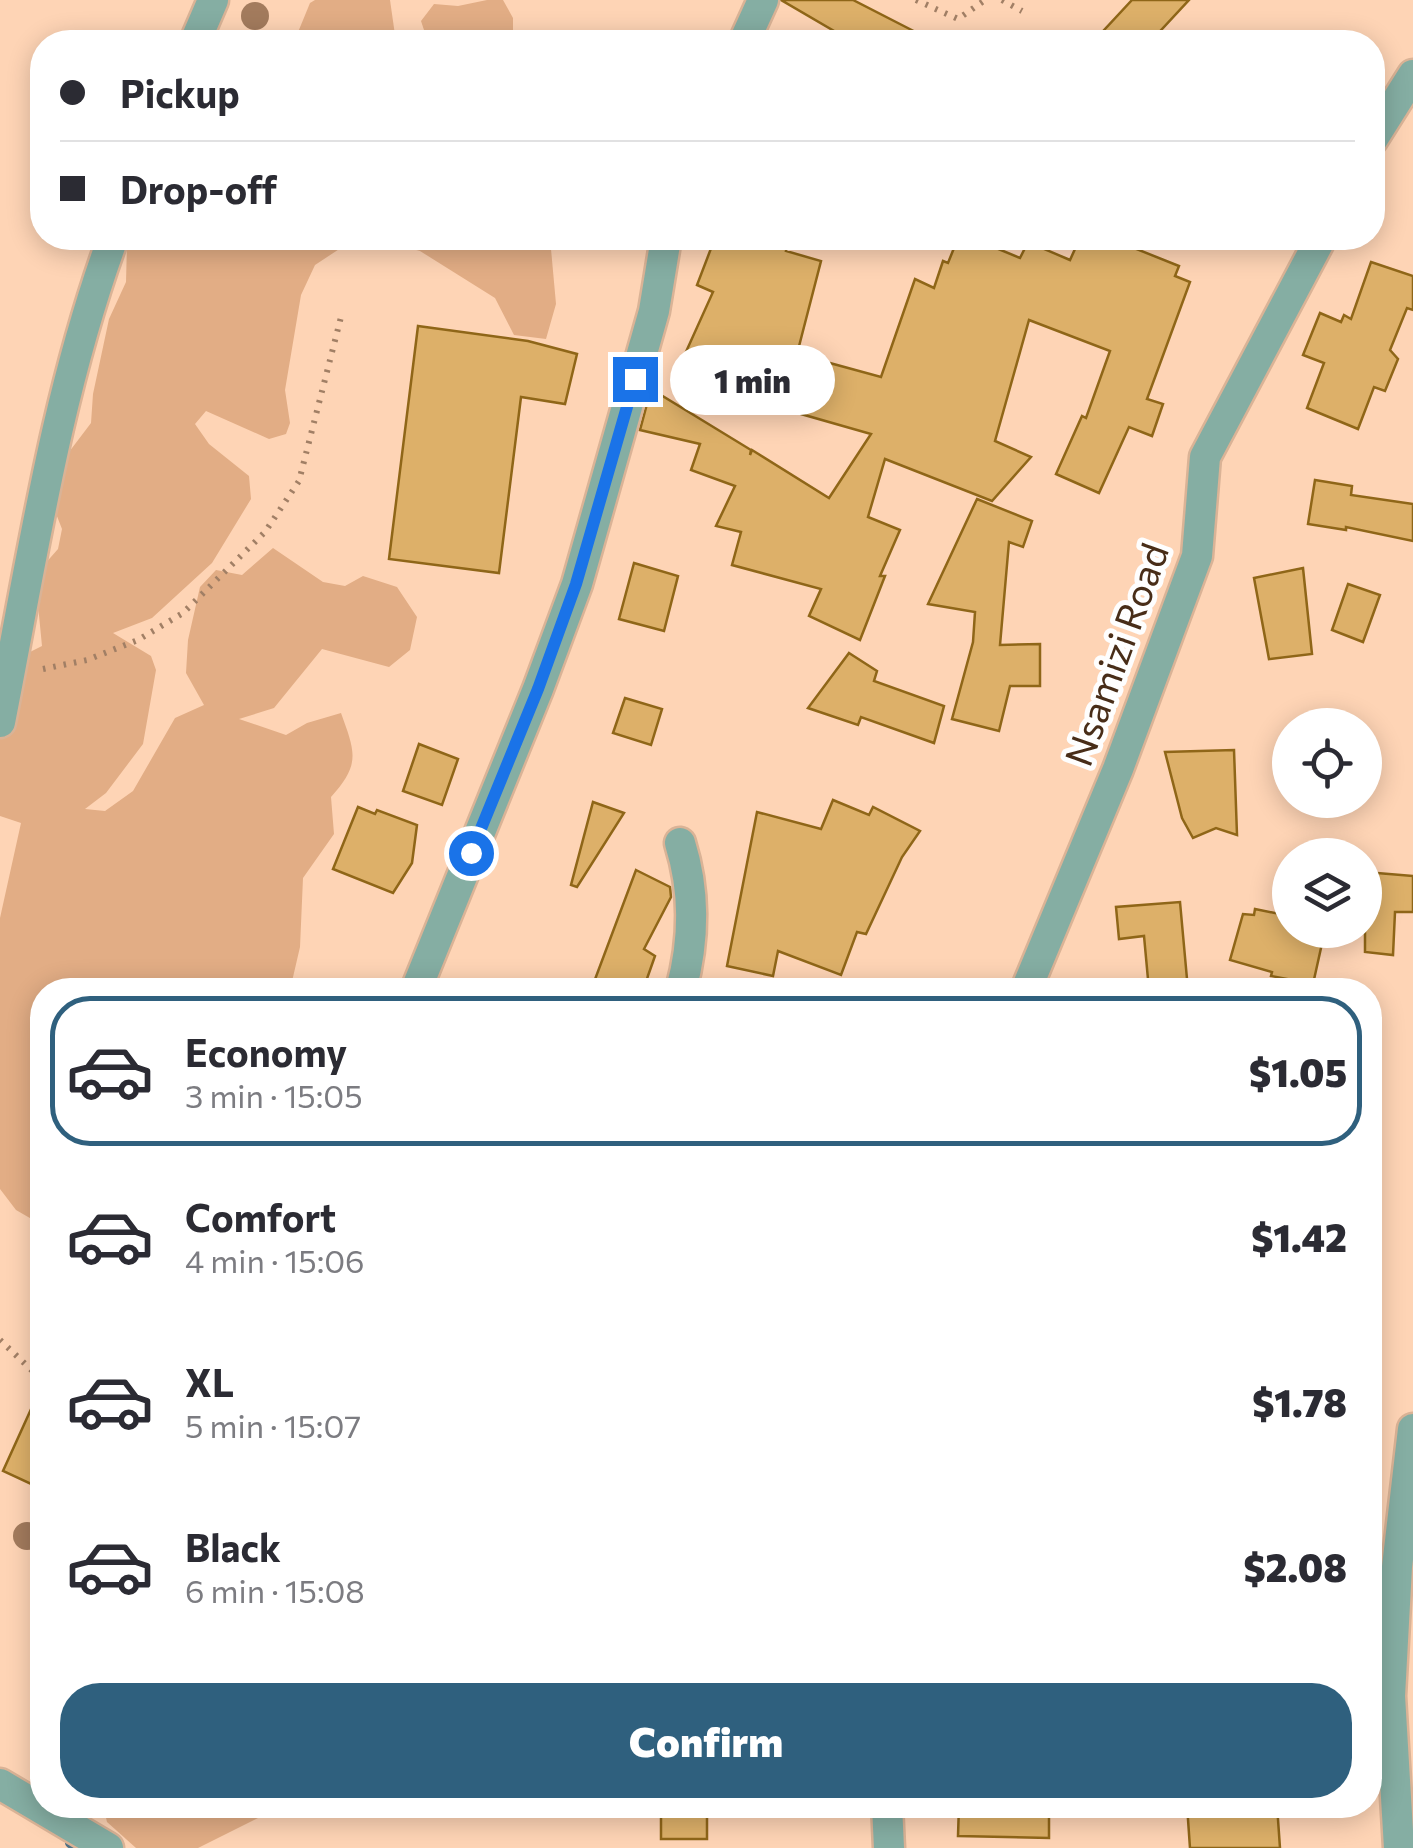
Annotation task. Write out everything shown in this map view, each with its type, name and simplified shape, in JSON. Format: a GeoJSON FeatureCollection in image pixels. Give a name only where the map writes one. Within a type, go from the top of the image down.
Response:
{"type":"FeatureCollection","features":[{"type":"Feature","properties":{"kind":"street"},"geometry":{"type":"LineString","coordinates":[[200,30],[214,0]]}},
{"type":"Feature","properties":{"kind":"street"},"geometry":{"type":"LineString","coordinates":[[750,30],[764,0]]}},
{"type":"Feature","properties":{"kind":"street"},"geometry":{"type":"LineString","coordinates":[[1385,119],[1413,75]]}},
{"type":"Feature","properties":{"kind":"street"},"geometry":{"type":"LineString","coordinates":[[1385,128],[1413,116]]}},
{"type":"Feature","properties":{"kind":"street"},"geometry":{"type":"LineString","coordinates":[[0,722],[54,448],[90,299],[108,250]]}},
{"type":"Feature","properties":{"kind":"street"},"geometry":{"type":"LineString","coordinates":[[421,978],[538,689],[576,584],[654,310],[664,250]]}},
{"type":"Feature","properties":{"kind":"street","name":"Nsamizi Road"},"geometry":{"type":"LineString","coordinates":[[1031,978],[1118,769],[1196,556],[1205,458],[1315,250]]}},
{"type":"Feature","properties":{"kind":"street"},"geometry":{"type":"LineString","coordinates":[[680,843],[690,873],[690,956],[684,978]]}},
{"type":"Feature","properties":{"kind":"street"},"geometry":{"type":"LineString","coordinates":[[1399,1848],[1390,1696],[1397,1567],[1413,1429]]}},
{"type":"Feature","properties":{"kind":"street"},"geometry":{"type":"LineString","coordinates":[[0,1784],[30,1802]]}},
{"type":"Feature","properties":{"kind":"street"},"geometry":{"type":"LineString","coordinates":[[57,1818],[108,1848]]}},
{"type":"Feature","properties":{"kind":"street"},"geometry":{"type":"LineString","coordinates":[[888,1818],[889,1848]]}},
{"type":"Feature","properties":{"kind":"path"},"geometry":{"type":"LineString","coordinates":[[916,0],[958,18],[985,0]]}},
{"type":"Feature","properties":{"kind":"path"},"geometry":{"type":"LineString","coordinates":[[1002,0],[1022,11]]}},
{"type":"Feature","properties":{"kind":"path"},"geometry":{"type":"LineString","coordinates":[[9,676],[87,660],[138,640],[183,612],[265,532],[299,481],[341,316]]}},
{"type":"Feature","properties":{"kind":"path"},"geometry":{"type":"LineString","coordinates":[[0,1340],[30,1369]]}},
{"type":"Feature","properties":{"kind":"shaded area"},"geometry":{"type":"Polygon","coordinates":[[[390,0],[394,30],[299,30],[310,3],[390,0]]]}},
{"type":"Feature","properties":{"kind":"shaded area"},"geometry":{"type":"Polygon","coordinates":[[[503,0],[513,18],[513,30],[424,30],[421,21],[434,4],[458,6],[503,0]]]}},
{"type":"Feature","properties":{"kind":"shaded area"},"geometry":{"type":"Polygon","coordinates":[[[127,250],[338,250],[315,265],[301,295],[285,390],[290,423],[286,434],[269,439],[206,411],[195,424],[209,444],[249,476],[251,499],[212,563],[152,618],[113,633],[151,656],[156,670],[143,744],[106,793],[85,809],[105,811],[133,791],[175,718],[204,705],[186,673],[188,640],[200,587],[216,570],[242,575],[273,548],[323,582],[345,586],[363,576],[397,587],[417,617],[410,650],[389,667],[322,649],[274,708],[239,719],[286,735],[307,723],[341,713],[350,738],[351,766],[331,797],[334,834],[303,878],[300,947],[293,978],[30,978],[30,1218],[16,1210],[0,1189],[0,918],[21,823],[0,816],[0,667],[42,646],[38,605],[43,566],[58,549],[62,529],[53,506],[69,452],[91,423],[109,319],[126,282],[127,250]]]}},
{"type":"Feature","properties":{"kind":"shaded area"},"geometry":{"type":"Polygon","coordinates":[[[416,250],[551,250],[556,304],[546,339],[514,335],[495,298],[416,250]]]}},
{"type":"Feature","properties":{"kind":"shaded area"},"geometry":{"type":"Polygon","coordinates":[[[106,1818],[258,1818],[198,1848],[136,1848],[106,1818]]]}},
{"type":"Feature","properties":{"kind":"building"},"geometry":{"type":"Polygon","coordinates":[[[781,0],[853,0],[912,30],[832,30],[781,0]]]}},
{"type":"Feature","properties":{"kind":"building"},"geometry":{"type":"Polygon","coordinates":[[[1132,0],[1189,0],[1161,30],[1104,30],[1132,0]]]}},
{"type":"Feature","properties":{"kind":"building"},"geometry":{"type":"Polygon","coordinates":[[[710,250],[786,250],[821,261],[797,354],[881,377],[915,279],[934,288],[943,261],[948,263],[953,250],[1001,250],[1020,258],[1024,250],[1047,250],[1070,260],[1075,250],[1139,250],[1179,266],[1175,276],[1190,282],[1147,399],[1163,404],[1152,436],[1129,427],[1099,493],[1056,474],[1082,416],[1086,418],[1110,351],[1029,320],[995,441],[1031,457],[992,501],[885,459],[868,517],[900,530],[880,576],[885,576],[860,640],[809,616],[821,589],[732,565],[741,532],[716,526],[735,486],[691,470],[700,444],[640,430],[651,389],[751,450],[750,455],[752,450],[829,498],[871,434],[801,414],[758,385],[685,354],[713,292],[697,285],[710,250]]]}},
{"type":"Feature","properties":{"kind":"building"},"geometry":{"type":"Polygon","coordinates":[[[1371,262],[1413,276],[1413,310],[1407,308],[1390,350],[1398,359],[1385,391],[1374,387],[1358,429],[1307,408],[1324,363],[1303,355],[1320,313],[1341,322],[1344,315],[1351,319],[1371,262]]]}},
{"type":"Feature","properties":{"kind":"building"},"geometry":{"type":"Polygon","coordinates":[[[418,326],[528,341],[577,354],[565,404],[521,397],[499,573],[389,559],[418,326]]]}},
{"type":"Feature","properties":{"kind":"building"},"geometry":{"type":"Polygon","coordinates":[[[1315,480],[1352,486],[1351,495],[1413,504],[1413,541],[1346,527],[1308,524],[1315,480]]]}},
{"type":"Feature","properties":{"kind":"building"},"geometry":{"type":"Polygon","coordinates":[[[977,499],[1032,521],[1023,547],[1009,542],[1000,645],[1040,644],[1040,686],[1010,686],[999,731],[952,719],[973,642],[975,612],[928,604],[977,499]]]}},
{"type":"Feature","properties":{"kind":"building"},"geometry":{"type":"Polygon","coordinates":[[[634,563],[678,576],[664,631],[619,619],[634,563]]]}},
{"type":"Feature","properties":{"kind":"building"},"geometry":{"type":"Polygon","coordinates":[[[1303,568],[1312,654],[1269,659],[1254,578],[1303,568]]]}},
{"type":"Feature","properties":{"kind":"building"},"geometry":{"type":"Polygon","coordinates":[[[1348,584],[1380,595],[1363,642],[1332,630],[1348,584]]]}},
{"type":"Feature","properties":{"kind":"building"},"geometry":{"type":"Polygon","coordinates":[[[849,653],[877,671],[874,681],[944,706],[934,743],[861,717],[858,725],[808,708],[849,653]]]}},
{"type":"Feature","properties":{"kind":"building"},"geometry":{"type":"Polygon","coordinates":[[[625,698],[662,709],[651,745],[613,733],[625,698]]]}},
{"type":"Feature","properties":{"kind":"building"},"geometry":{"type":"Polygon","coordinates":[[[419,744],[458,759],[442,805],[403,791],[419,744]]]}},
{"type":"Feature","properties":{"kind":"building"},"geometry":{"type":"Polygon","coordinates":[[[1234,750],[1237,835],[1216,828],[1193,838],[1182,818],[1165,752],[1234,750]]]}},
{"type":"Feature","properties":{"kind":"building"},"geometry":{"type":"Polygon","coordinates":[[[833,800],[869,815],[873,807],[920,831],[902,857],[866,934],[857,932],[841,975],[778,951],[773,976],[727,966],[757,812],[821,829],[833,800]]]}},
{"type":"Feature","properties":{"kind":"building"},"geometry":{"type":"Polygon","coordinates":[[[593,802],[624,813],[577,887],[571,885],[593,802]]]}},
{"type":"Feature","properties":{"kind":"building"},"geometry":{"type":"Polygon","coordinates":[[[358,807],[417,825],[412,863],[393,893],[333,869],[358,807]]]}},
{"type":"Feature","properties":{"kind":"building"},"geometry":{"type":"Polygon","coordinates":[[[636,870],[670,887],[671,897],[644,949],[655,956],[647,978],[596,978],[636,870]]]}},
{"type":"Feature","properties":{"kind":"building"},"geometry":{"type":"Polygon","coordinates":[[[1382,873],[1413,876],[1413,912],[1395,912],[1393,955],[1365,952],[1365,948],[1382,948],[1382,873]]]}},
{"type":"Feature","properties":{"kind":"building"},"geometry":{"type":"Polygon","coordinates":[[[1180,902],[1187,978],[1148,978],[1144,936],[1119,939],[1116,907],[1180,902]]]}},
{"type":"Feature","properties":{"kind":"building"},"geometry":{"type":"Polygon","coordinates":[[[1255,909],[1272,912],[1272,948],[1321,948],[1314,978],[1271,976],[1272,972],[1230,960],[1243,914],[1254,915],[1255,909]]]}},
{"type":"Feature","properties":{"kind":"building"},"geometry":{"type":"Polygon","coordinates":[[[30,1411],[30,1483],[3,1471],[30,1411]]]}},
{"type":"Feature","properties":{"kind":"building"},"geometry":{"type":"Polygon","coordinates":[[[661,1818],[707,1818],[707,1839],[661,1839],[661,1818]]]}},
{"type":"Feature","properties":{"kind":"building"},"geometry":{"type":"Polygon","coordinates":[[[959,1818],[1049,1818],[1049,1838],[958,1836],[959,1818]]]}},
{"type":"Feature","properties":{"kind":"building"},"geometry":{"type":"Polygon","coordinates":[[[1188,1818],[1278,1818],[1280,1848],[1190,1848],[1188,1818]]]}},
{"type":"Feature","properties":{"kind":"waterway"},"geometry":{"type":"LineString","coordinates":[[70,1843],[78,1848]]}},
{"type":"Feature","properties":{"kind":"route"},"geometry":{"type":"LineString","coordinates":[[471,853],[576,584],[635,379]]}}]}
